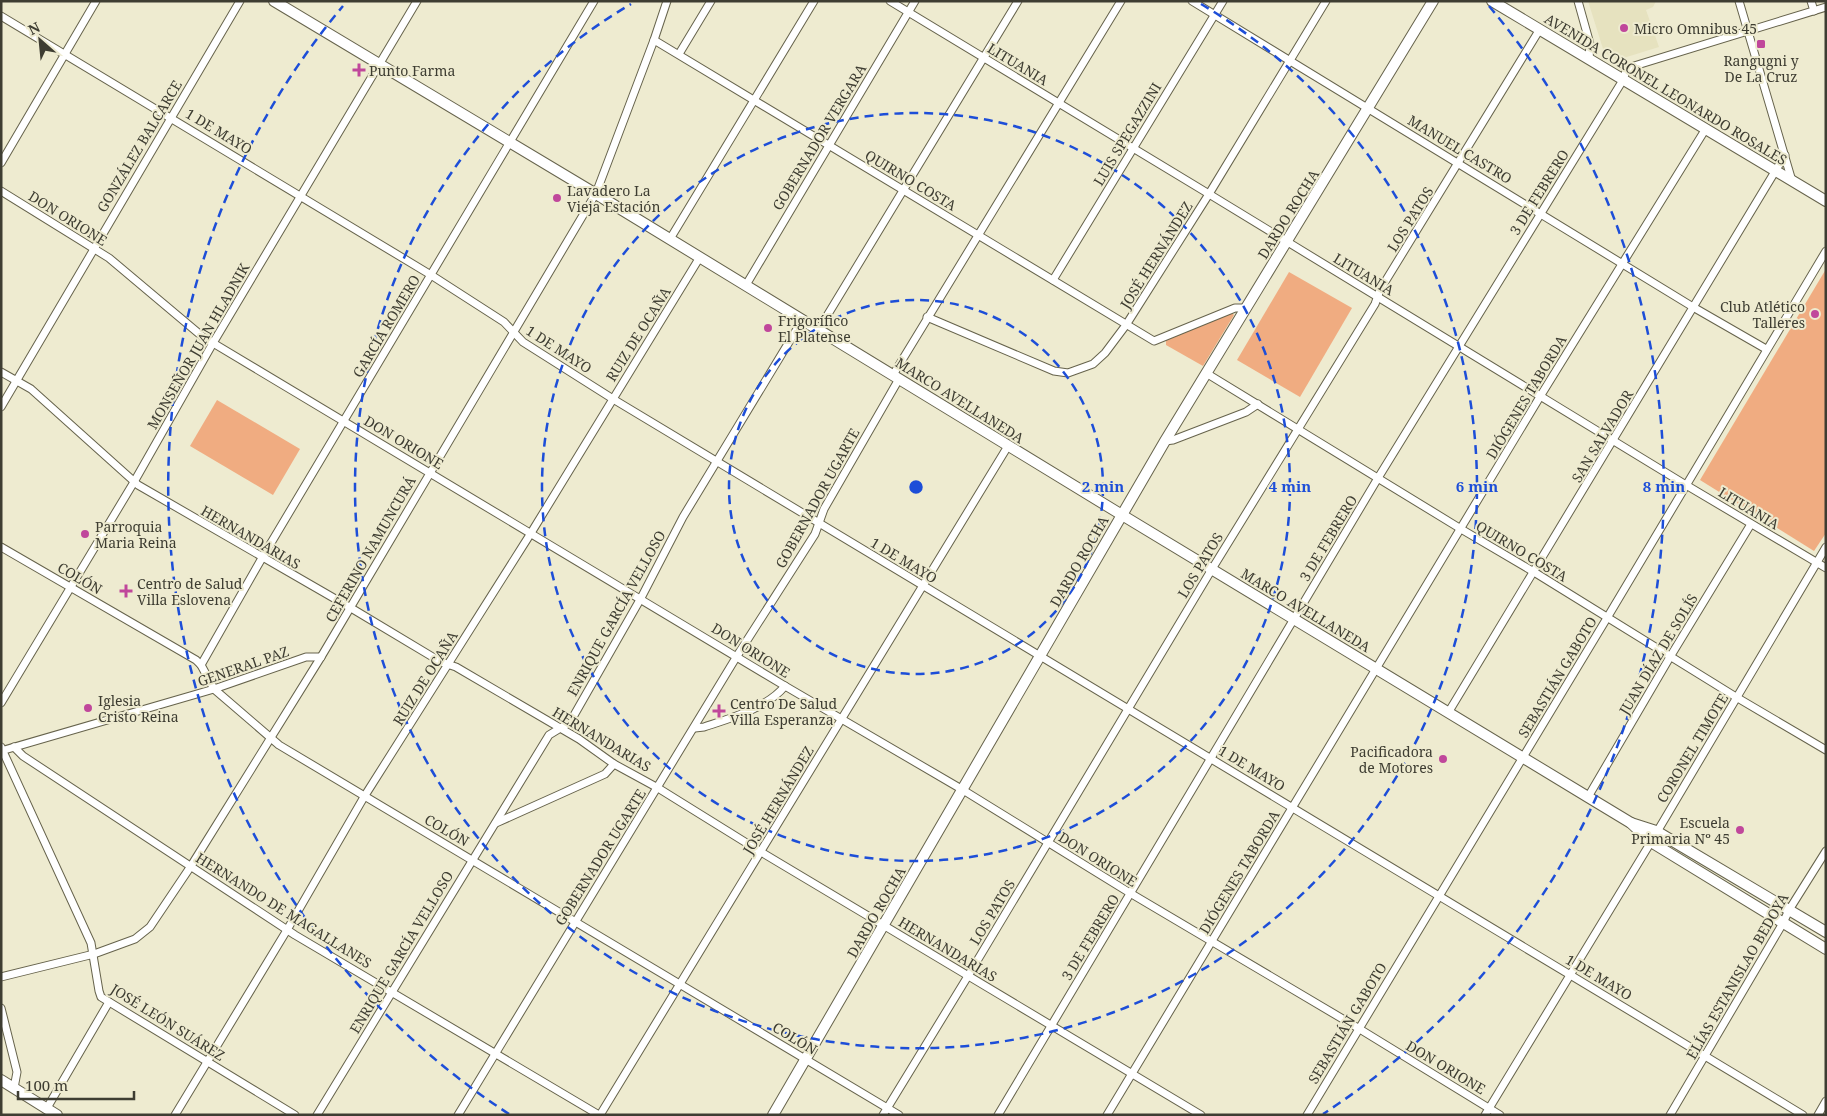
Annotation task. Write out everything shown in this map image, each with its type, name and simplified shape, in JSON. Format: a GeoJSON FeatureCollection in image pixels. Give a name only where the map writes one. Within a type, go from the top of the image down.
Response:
{"type":"FeatureCollection","features":[{"type":"Feature","properties":{"kind":"street"},"geometry":{"type":"LineString","coordinates":[[1,163],[96,1]]}},
{"type":"Feature","properties":{"kind":"street","name":"GONZÁLEZ BALCARCE"},"geometry":{"type":"LineString","coordinates":[[1,407],[240,1]]}},
{"type":"Feature","properties":{"kind":"street","name":"MARCO AVELLANEDA"},"geometry":{"type":"LineString","coordinates":[[274,1],[803,319],[1008,446],[1631,823],[1651,842],[1826,949]]}},
{"type":"Feature","properties":{"kind":"street","name":"MONSEÑOR JUAN HLADNIK"},"geometry":{"type":"LineString","coordinates":[[1,703],[134,482],[213,343],[417,1]]}},
{"type":"Feature","properties":{"kind":"street","name":"GARCÍA ROMERO"},"geometry":{"type":"LineString","coordinates":[[201,664],[262,558],[594,1]]}},
{"type":"Feature","properties":{"kind":"street","name":"CEFERINO NAMUNCURÁ"},"geometry":{"type":"LineString","coordinates":[[1,977],[94,954],[129,942],[143,934],[150,927],[191,866],[321,657],[596,194],[654,40],[666,1]]}},
{"type":"Feature","properties":{"kind":"street"},"geometry":{"type":"LineString","coordinates":[[679,54],[711,1]]}},
{"type":"Feature","properties":{"kind":"street"},"geometry":{"type":"LineString","coordinates":[[670,239],[814,1]]}},
{"type":"Feature","properties":{"kind":"street","name":"LITUANIA"},"geometry":{"type":"LineString","coordinates":[[890,1],[1826,568]]}},
{"type":"Feature","properties":{"kind":"street","name":"GOBERNADOR VERGARA"},"geometry":{"type":"LineString","coordinates":[[746,285],[915,1]]}},
{"type":"Feature","properties":{"kind":"street"},"geometry":{"type":"LineString","coordinates":[[819,329],[1018,1]]}},
{"type":"Feature","properties":{"kind":"street","name":"GOBERNADOR UGARTE"},"geometry":{"type":"LineString","coordinates":[[458,1115],[695,728],[737,656],[820,524],[824,509],[927,317],[979,236],[1120,1]]}},
{"type":"Feature","properties":{"kind":"street","name":"MANUEL CASTRO"},"geometry":{"type":"LineString","coordinates":[[1192,1],[1693,308],[1766,349]]}},
{"type":"Feature","properties":{"kind":"street","name":"LUIS SPEGAZZINI"},"geometry":{"type":"LineString","coordinates":[[1053,280],[1223,1]]}},
{"type":"Feature","properties":{"kind":"street","name":"JOSÉ HERNÁNDEZ"},"geometry":{"type":"LineString","coordinates":[[927,317],[1062,373],[1087,367],[1098,361],[1126,324],[1210,194],[1326,1]]}},
{"type":"Feature","properties":{"kind":"street","name":"DARDO ROCHA"},"geometry":{"type":"LineString","coordinates":[[773,1115],[1165,442],[1434,1]]}},
{"type":"Feature","properties":{"kind":"street","name":"AVENIDA CORONEL LEONARDO ROSALES"},"geometry":{"type":"LineString","coordinates":[[1492,1],[1826,201]]}},
{"type":"Feature","properties":{"kind":"street"},"geometry":{"type":"LineString","coordinates":[[1578,1],[1590,44],[1589,59]]}},
{"type":"Feature","properties":{"kind":"street"},"geometry":{"type":"LineString","coordinates":[[1739,1],[1792,181]]}},
{"type":"Feature","properties":{"kind":"street"},"geometry":{"type":"LineString","coordinates":[[1811,1],[1814,11]]}},
{"type":"Feature","properties":{"kind":"street","name":"3 DE FEBRERO"},"geometry":{"type":"LineString","coordinates":[[998,1115],[1378,478],[1623,80],[1626,71],[1634,66],[1826,7]]}},
{"type":"Feature","properties":{"kind":"street","name":"1 DE MAYO"},"geometry":{"type":"LineString","coordinates":[[1,16],[431,275],[504,322],[522,342],[613,399],[1803,1115]]}},
{"type":"Feature","properties":{"kind":"street","name":"LOS PATOS"},"geometry":{"type":"LineString","coordinates":[[883,1115],[1380,290],[1540,29]]}},
{"type":"Feature","properties":{"kind":"street","name":"QUIRNO COSTA"},"geometry":{"type":"LineString","coordinates":[[654,40],[1154,341],[1235,308],[1245,308]]}},
{"type":"Feature","properties":{"kind":"street","name":"DIÓGENES TABORDA"},"geometry":{"type":"LineString","coordinates":[[1107,1115],[1541,395],[1705,130]]}},
{"type":"Feature","properties":{"kind":"street","name":"SAN SALVADOR"},"geometry":{"type":"LineString","coordinates":[[1448,713],[1614,441],[1784,155]]}},
{"type":"Feature","properties":{"kind":"street","name":"DON ORIONE"},"geometry":{"type":"LineString","coordinates":[[1,191],[94,247],[213,343],[785,686],[963,790],[1130,894],[1358,1028],[1487,1112],[1500,1115]]}},
{"type":"Feature","properties":{"kind":"street","name":"SEBASTIÁN GABOTO"},"geometry":{"type":"LineString","coordinates":[[1307,1115],[1826,251]]}},
{"type":"Feature","properties":{"kind":"street","name":"RUIZ DE OCAÑA"},"geometry":{"type":"LineString","coordinates":[[175,1115],[287,930],[364,797],[531,533],[700,258]]}},
{"type":"Feature","properties":{"kind":"street","name":"ENRIQUE GARCÍA VELLOSO"},"geometry":{"type":"LineString","coordinates":[[317,1115],[472,859],[550,735],[567,724],[573,717],[641,598],[683,517],[803,319]]}},
{"type":"Feature","properties":{"kind":"street","name":"HERNANDARIAS"},"geometry":{"type":"LineString","coordinates":[[1,372],[31,389],[134,482],[441,662],[456,667],[579,738],[614,764],[658,788],[761,852],[1201,1115]]}},
{"type":"Feature","properties":{"kind":"street","name":"QUIRNO COSTA"},"geometry":{"type":"LineString","coordinates":[[1206,373],[1670,657],[1826,750]]}},
{"type":"Feature","properties":{"kind":"street"},"geometry":{"type":"LineString","coordinates":[[1165,442],[1246,412],[1258,404]]}},
{"type":"Feature","properties":{"kind":"street","name":"JOSÉ HERNÁNDEZ"},"geometry":{"type":"LineString","coordinates":[[600,1115],[1008,446]]}},
{"type":"Feature","properties":{"kind":"street","name":"JUAN DÍAZ DE SOLÍS"},"geometry":{"type":"LineString","coordinates":[[1588,797],[1751,524]]}},
{"type":"Feature","properties":{"kind":"street","name":"COLÓN"},"geometry":{"type":"LineString","coordinates":[[1,546],[201,664],[214,690],[269,738],[364,797],[472,859],[899,1115]]}},
{"type":"Feature","properties":{"kind":"street","name":"CORONEL TIMOTE"},"geometry":{"type":"LineString","coordinates":[[1487,1112],[1651,842],[1826,547]]}},
{"type":"Feature","properties":{"kind":"street","name":"GENERAL PAZ"},"geometry":{"type":"LineString","coordinates":[[2,750],[214,690],[306,658],[321,657]]}},
{"type":"Feature","properties":{"kind":"street"},"geometry":{"type":"LineString","coordinates":[[695,728],[704,727],[756,706],[778,695],[785,686]]}},
{"type":"Feature","properties":{"kind":"street","name":"HERNANDO DE MAGALLANES"},"geometry":{"type":"LineString","coordinates":[[14,747],[23,756],[287,930],[600,1115]]}},
{"type":"Feature","properties":{"kind":"street","name":"JOSÉ LEÓN SUÁREZ"},"geometry":{"type":"LineString","coordinates":[[2,750],[91,943],[101,997],[295,1115]]}},
{"type":"Feature","properties":{"kind":"street"},"geometry":{"type":"LineString","coordinates":[[496,823],[605,774],[614,764]]}},
{"type":"Feature","properties":{"kind":"street","name":"MARCO AVELLANEDA"},"geometry":{"type":"LineString","coordinates":[[1631,823],[1656,831],[1826,932]]}},
{"type":"Feature","properties":{"kind":"street","name":"ELÍAS ESTANISLAO BEDOYA"},"geometry":{"type":"LineString","coordinates":[[1670,1115],[1789,910],[1826,852]]}},
{"type":"Feature","properties":{"kind":"street"},"geometry":{"type":"LineString","coordinates":[[47,1108],[109,1002]]}},
{"type":"Feature","properties":{"kind":"street"},"geometry":{"type":"LineString","coordinates":[[1,1008],[17,1072],[14,1088]]}},
{"type":"Feature","properties":{"kind":"street"},"geometry":{"type":"LineString","coordinates":[[1,1080],[57,1115]]}},
{"type":"Feature","properties":{"kind":"street"},"geometry":{"type":"LineString","coordinates":[[1818,1115],[1826,1101]]}},
{"type":"Feature","properties":{"kind":"shaded area","name":"Micro Omnibus 45"},"geometry":{"type":"Polygon","coordinates":[[[1588,1],[1656,1],[1653,7],[1646,10],[1659,47],[1617,60],[1604,52],[1588,1]]]}},
{"type":"Feature","properties":{"kind":"shaded area","name":"Club Atlético Talleres"},"geometry":{"type":"Polygon","coordinates":[[[1826,269],[1826,533],[1814,551],[1700,480],[1826,269]]]}},
{"type":"Feature","properties":{"kind":"shaded area"},"geometry":{"type":"Polygon","coordinates":[[[1289,272],[1352,308],[1300,397],[1237,360],[1289,272]]]}},
{"type":"Feature","properties":{"kind":"shaded area"},"geometry":{"type":"Polygon","coordinates":[[[1232,313],[1234,315],[1203,366],[1166,345],[1166,340],[1232,313]]]}},
{"type":"Feature","properties":{"kind":"shaded area"},"geometry":{"type":"Polygon","coordinates":[[[217,400],[300,449],[273,495],[190,446],[217,400]]]}},
{"type":"Feature","properties":{"kind":"place","name":"Micro Omnibus 45"},"geometry":{"type":"Point","coordinates":[1624,28]}},
{"type":"Feature","properties":{"kind":"place","name":"Rangugni y De La Cruz"},"geometry":{"type":"Point","coordinates":[1761,44]}},
{"type":"Feature","properties":{"kind":"place","name":"Punto Farma"},"geometry":{"type":"Point","coordinates":[359,70]}},
{"type":"Feature","properties":{"kind":"place","name":"Lavadero La Vieja Estación"},"geometry":{"type":"Point","coordinates":[557,198]}},
{"type":"Feature","properties":{"kind":"place","name":"Club Atlético Talleres"},"geometry":{"type":"Point","coordinates":[1815,314]}},
{"type":"Feature","properties":{"kind":"place","name":"Frigorífico El Platense"},"geometry":{"type":"Point","coordinates":[768,328]}},
{"type":"Feature","properties":{"kind":"place","name":"Parroquia Maria Reina"},"geometry":{"type":"Point","coordinates":[85,534]}},
{"type":"Feature","properties":{"kind":"place","name":"Centro de Salud Villa Eslovena"},"geometry":{"type":"Point","coordinates":[126,591]}},
{"type":"Feature","properties":{"kind":"place","name":"Iglesia Cristo Reina"},"geometry":{"type":"Point","coordinates":[88,708]}},
{"type":"Feature","properties":{"kind":"place","name":"Centro De Salud Villa Esperanza"},"geometry":{"type":"Point","coordinates":[719,711]}},
{"type":"Feature","properties":{"kind":"place","name":"Pacificadora de Motores"},"geometry":{"type":"Point","coordinates":[1443,759]}},
{"type":"Feature","properties":{"kind":"place","name":"Escuela Primaria Nº 45"},"geometry":{"type":"Point","coordinates":[1740,830]}}]}
